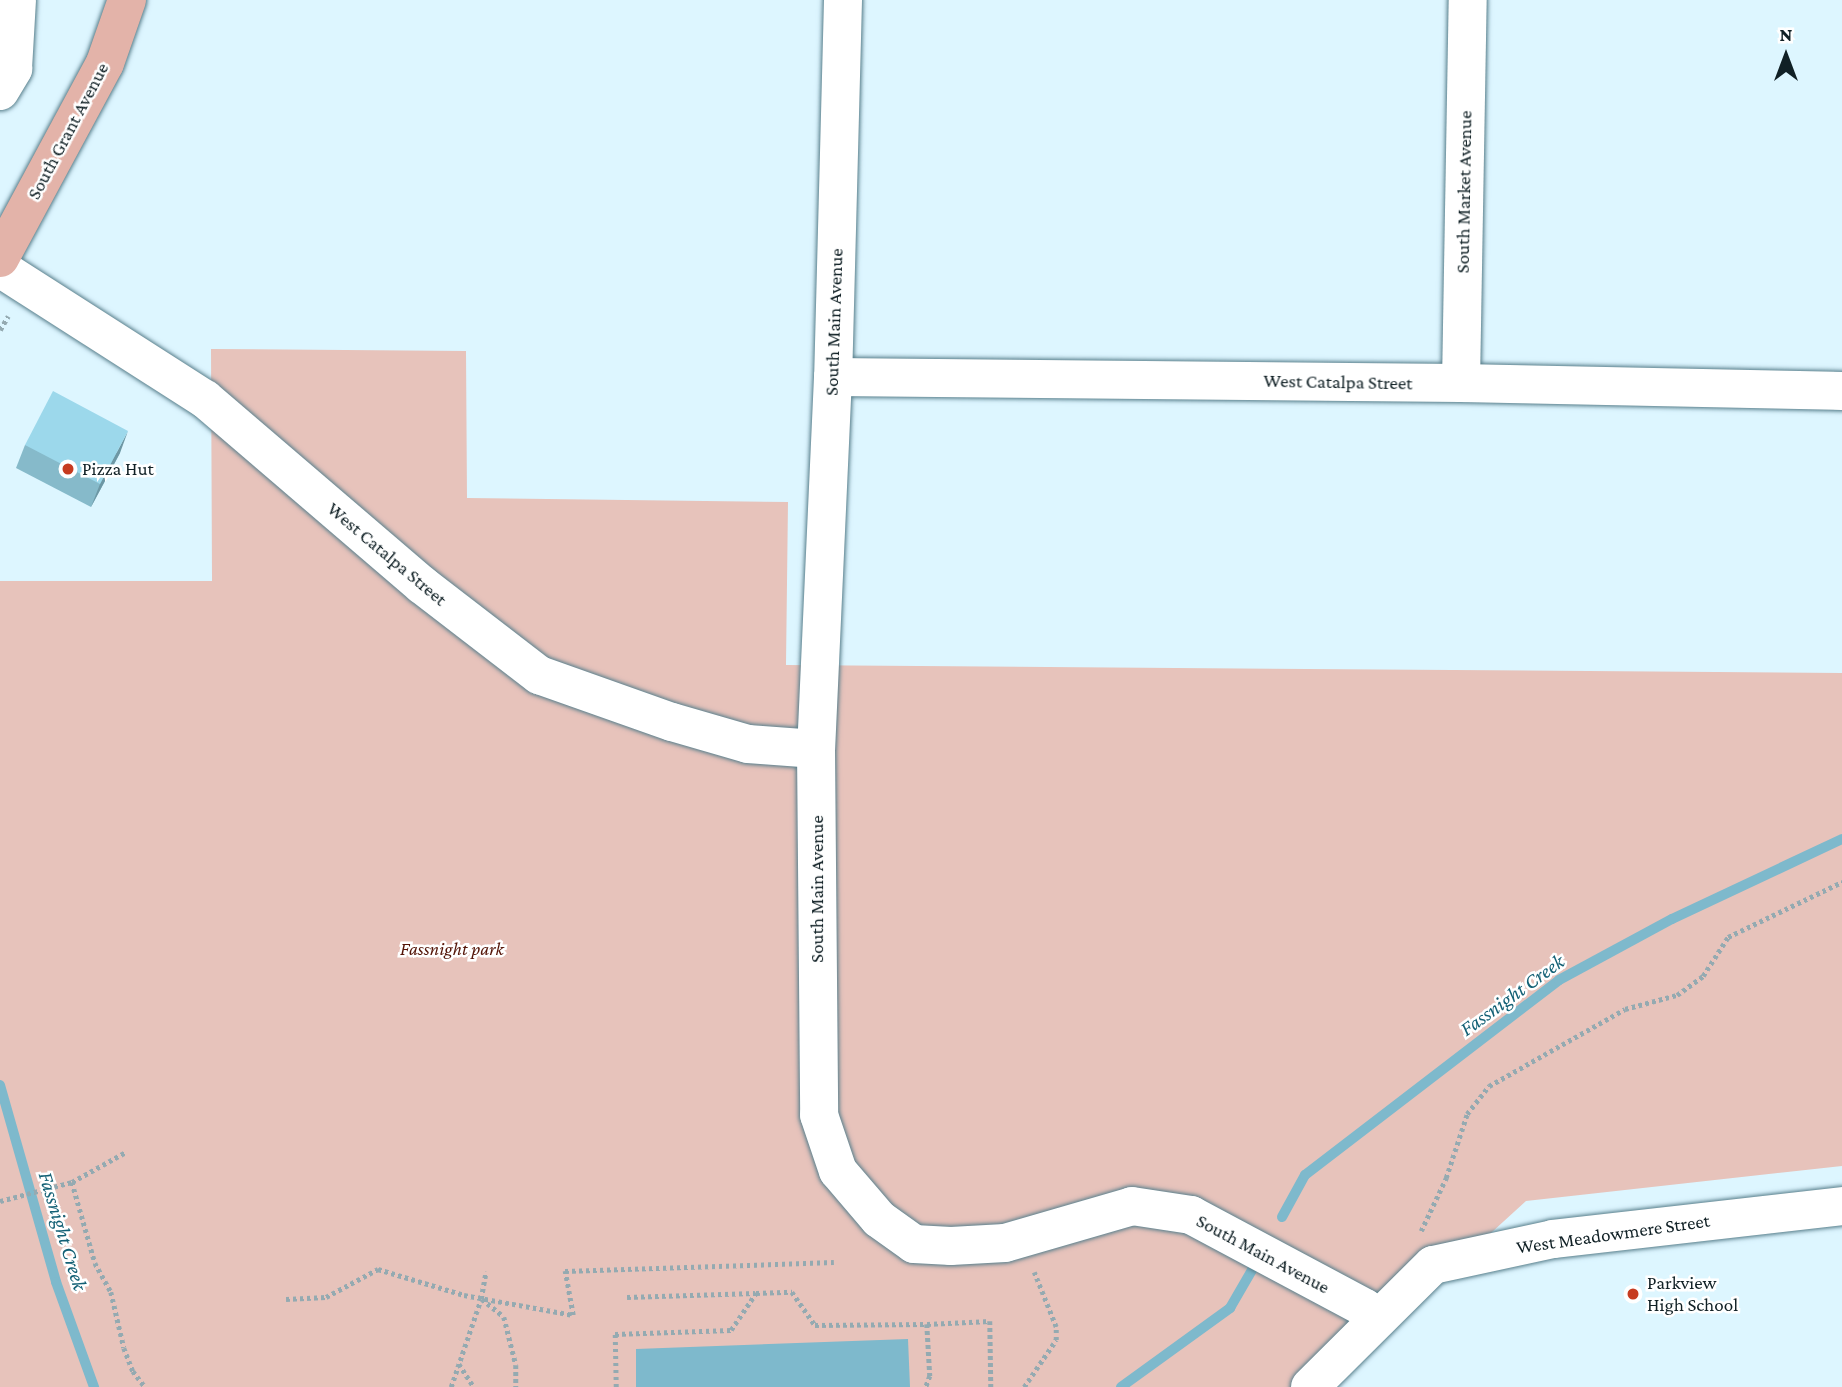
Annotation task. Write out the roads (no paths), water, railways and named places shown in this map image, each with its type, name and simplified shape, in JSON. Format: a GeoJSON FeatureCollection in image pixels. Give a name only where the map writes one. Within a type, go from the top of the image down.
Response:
{"type":"FeatureCollection","features":[{"type":"Feature","properties":{"kind":"main road","name":"South Grant Avenue"},"geometry":{"type":"LineString","coordinates":[[0,258],[105,63],[127,0]]}},
{"type":"Feature","properties":{"kind":"street"},"geometry":{"type":"LineString","coordinates":[[0,91],[13,69],[17,0]]}},
{"type":"Feature","properties":{"kind":"street","name":"South Main Avenue"},"geometry":{"type":"LineString","coordinates":[[844,0],[833,377],[816,749],[819,1115],[838,1171],[878,1219],[914,1244],[965,1245],[1020,1238],[1132,1206],[1191,1215],[1366,1308],[1379,1318]]}},
{"type":"Feature","properties":{"kind":"street","name":"South Market Avenue"},"geometry":{"type":"LineString","coordinates":[[1461,383],[1468,0]]}},
{"type":"Feature","properties":{"kind":"street","name":"West Catalpa Street"},"geometry":{"type":"LineString","coordinates":[[0,268],[205,399],[422,585],[539,675],[672,722],[748,744],[816,749]]}},
{"type":"Feature","properties":{"kind":"street","name":"West Catalpa Street"},"geometry":{"type":"LineString","coordinates":[[833,377],[1461,383],[1842,391]]}},
{"type":"Feature","properties":{"kind":"street","name":"West Meadowmere Street"},"geometry":{"type":"LineString","coordinates":[[1310,1387],[1433,1265],[1553,1239],[1842,1206]]}},
{"type":"Feature","properties":{"kind":"water"},"geometry":{"type":"Polygon","coordinates":[[[908,1339],[910,1387],[636,1387],[636,1349],[908,1339]]]}},
{"type":"Feature","properties":{"kind":"waterway","name":"Fassnight Creek"},"geometry":{"type":"LineString","coordinates":[[1282,1217],[1305,1175],[1559,980],[1672,919],[1842,839]]}},
{"type":"Feature","properties":{"kind":"waterway","name":"Fassnight Creek"},"geometry":{"type":"LineString","coordinates":[[0,1085],[56,1282],[94,1387]]}},
{"type":"Feature","properties":{"kind":"waterway","name":"Fassnight Creek"},"geometry":{"type":"LineString","coordinates":[[1121,1387],[1230,1308],[1259,1258]]}},
{"type":"Feature","properties":{"kind":"place","name":"Pizza Hut"},"geometry":{"type":"Point","coordinates":[68,469]}},
{"type":"Feature","properties":{"kind":"place","name":"Parkview High School"},"geometry":{"type":"Point","coordinates":[1633,1294]}},
{"type":"Feature","properties":{"kind":"park label","name":"Fassnight park"},"geometry":{"type":"Point","coordinates":[452,949]}}]}
